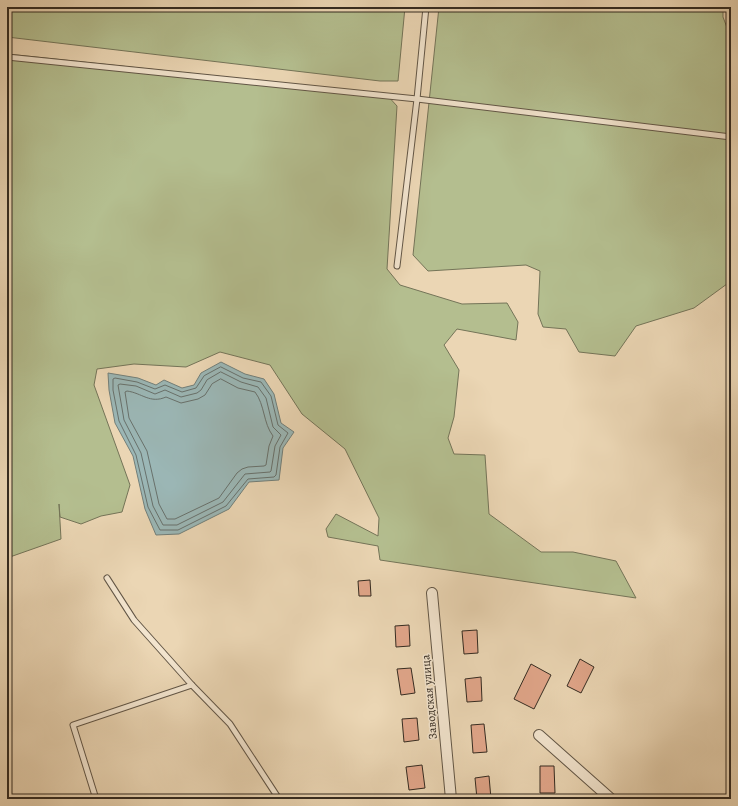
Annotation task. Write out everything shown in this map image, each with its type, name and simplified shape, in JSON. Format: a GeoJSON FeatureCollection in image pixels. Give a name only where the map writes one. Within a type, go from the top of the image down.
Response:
{"type":"FeatureCollection","features":[{"type":"Feature","properties":{"kind":"street","name":"Заводская улица"},"geometry":{"type":"LineString","coordinates":[[432,593],[451,799]]}},
{"type":"Feature","properties":{"kind":"street"},"geometry":{"type":"LineString","coordinates":[[539,735],[611,799]]}},
{"type":"Feature","properties":{"kind":"lane"},"geometry":{"type":"LineString","coordinates":[[397,266],[417,99],[426,7]]}},
{"type":"Feature","properties":{"kind":"lane"},"geometry":{"type":"LineString","coordinates":[[7,57],[417,99],[731,137]]}},
{"type":"Feature","properties":{"kind":"lane"},"geometry":{"type":"LineString","coordinates":[[107,578],[134,620],[192,685],[230,724],[280,799]]}},
{"type":"Feature","properties":{"kind":"lane"},"geometry":{"type":"LineString","coordinates":[[96,799],[73,725],[192,685]]}},
{"type":"Feature","properties":{"kind":"green space"},"geometry":{"type":"Polygon","coordinates":[[[7,7],[405,7],[398,81],[380,81],[7,37],[7,7]]]}},
{"type":"Feature","properties":{"kind":"green space"},"geometry":{"type":"Polygon","coordinates":[[[439,7],[723,7],[723,17],[731,38],[731,281],[694,308],[636,326],[615,356],[579,352],[566,329],[543,327],[538,314],[540,271],[526,265],[428,271],[413,255],[439,7]]]}},
{"type":"Feature","properties":{"kind":"green space"},"geometry":{"type":"Polygon","coordinates":[[[7,54],[386,94],[397,106],[387,269],[400,285],[462,304],[507,303],[518,322],[516,340],[457,329],[444,345],[459,370],[454,417],[448,438],[454,454],[485,455],[489,514],[541,552],[573,552],[616,561],[636,598],[380,560],[378,546],[328,537],[326,529],[336,514],[378,536],[379,518],[345,449],[302,414],[270,365],[220,352],[186,367],[134,364],[97,369],[94,385],[130,485],[122,512],[101,516],[81,524],[60,517],[59,504],[61,539],[7,558],[7,54]]]}},
{"type":"Feature","properties":{"kind":"water"},"geometry":{"type":"Polygon","coordinates":[[[221,362],[245,374],[264,379],[274,394],[281,423],[294,432],[283,448],[279,480],[249,482],[229,509],[179,534],[156,535],[145,509],[133,456],[115,423],[109,390],[108,373],[138,378],[156,385],[164,380],[182,388],[194,385],[201,373],[221,362]]]}},
{"type":"Feature","properties":{"kind":"building"},"geometry":{"type":"Polygon","coordinates":[[[370,580],[371,596],[359,596],[358,581],[370,580]]]}},
{"type":"Feature","properties":{"kind":"building"},"geometry":{"type":"Polygon","coordinates":[[[409,625],[410,646],[396,647],[395,626],[409,625]]]}},
{"type":"Feature","properties":{"kind":"building"},"geometry":{"type":"Polygon","coordinates":[[[477,630],[478,653],[464,654],[462,631],[477,630]]]}},
{"type":"Feature","properties":{"kind":"building"},"geometry":{"type":"Polygon","coordinates":[[[580,659],[594,667],[581,693],[567,686],[580,659]]]}},
{"type":"Feature","properties":{"kind":"building"},"geometry":{"type":"Polygon","coordinates":[[[531,664],[551,675],[534,709],[514,699],[531,664]]]}},
{"type":"Feature","properties":{"kind":"building"},"geometry":{"type":"Polygon","coordinates":[[[411,668],[415,693],[401,695],[397,669],[411,668]]]}},
{"type":"Feature","properties":{"kind":"building"},"geometry":{"type":"Polygon","coordinates":[[[481,677],[482,701],[467,702],[465,679],[481,677]]]}},
{"type":"Feature","properties":{"kind":"building"},"geometry":{"type":"Polygon","coordinates":[[[417,718],[419,740],[404,742],[402,719],[417,718]]]}},
{"type":"Feature","properties":{"kind":"building"},"geometry":{"type":"Polygon","coordinates":[[[484,724],[487,752],[473,753],[471,725],[484,724]]]}},
{"type":"Feature","properties":{"kind":"building"},"geometry":{"type":"Polygon","coordinates":[[[422,765],[425,788],[409,790],[406,767],[422,765]]]}},
{"type":"Feature","properties":{"kind":"building"},"geometry":{"type":"Polygon","coordinates":[[[540,766],[554,766],[555,793],[540,793],[540,766]]]}},
{"type":"Feature","properties":{"kind":"building"},"geometry":{"type":"Polygon","coordinates":[[[489,776],[491,799],[477,799],[475,778],[489,776]]]}}]}
